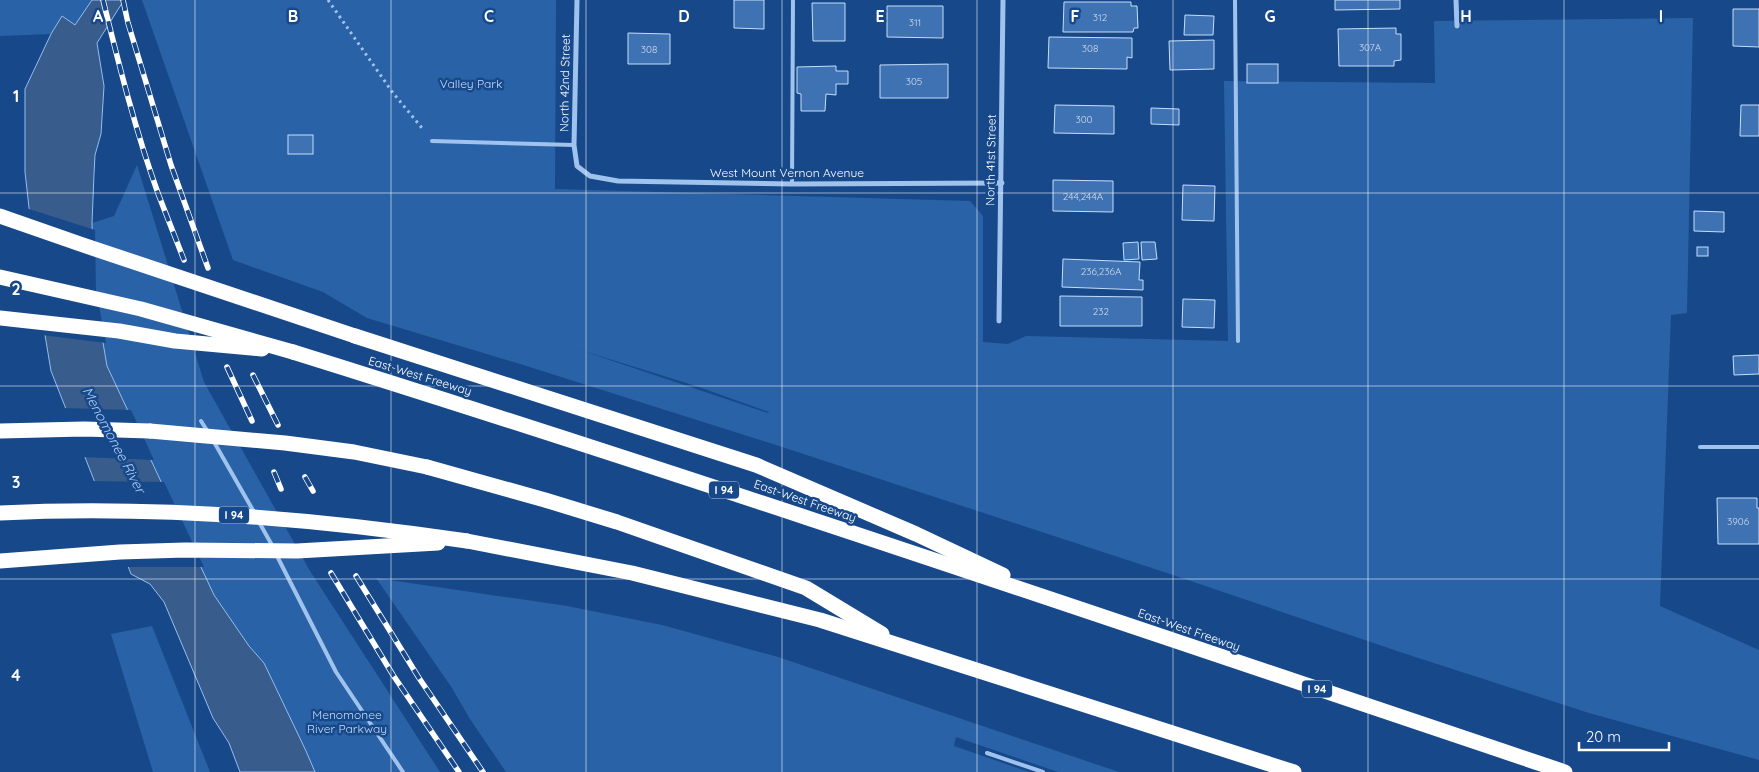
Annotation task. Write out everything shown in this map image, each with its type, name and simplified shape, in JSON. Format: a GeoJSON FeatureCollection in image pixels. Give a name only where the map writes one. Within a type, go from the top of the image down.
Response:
{"type":"FeatureCollection","features":[{"type":"Feature","properties":{"kind":"highway"},"geometry":{"type":"LineString","coordinates":[[0,216],[355,336],[756,465],[916,534],[1070,606]]}},
{"type":"Feature","properties":{"kind":"highway","name":"East-West Freeway"},"geometry":{"type":"LineString","coordinates":[[0,277],[141,309],[377,378],[648,465],[1565,772]]}},
{"type":"Feature","properties":{"kind":"highway"},"geometry":{"type":"LineString","coordinates":[[0,318],[119,331],[175,341],[293,352]]}},
{"type":"Feature","properties":{"kind":"highway"},"geometry":{"type":"LineString","coordinates":[[0,431],[84,429],[216,436],[285,442],[427,467],[537,497],[617,522],[806,588],[905,648]]}},
{"type":"Feature","properties":{"kind":"highway","name":"I 94"},"geometry":{"type":"LineString","coordinates":[[0,513],[162,512],[382,528],[467,541],[632,573],[820,620],[1294,772]]}},
{"type":"Feature","properties":{"kind":"highway"},"geometry":{"type":"LineString","coordinates":[[0,561],[120,552],[185,550],[297,551],[467,541]]}},
{"type":"Feature","properties":{"kind":"street","name":"North 42nd Street"},"geometry":{"type":"LineString","coordinates":[[577,0],[574,145],[577,166]]}},
{"type":"Feature","properties":{"kind":"street","name":"North 41st Street"},"geometry":{"type":"LineString","coordinates":[[999,321],[1003,0]]}},
{"type":"Feature","properties":{"kind":"street"},"geometry":{"type":"LineString","coordinates":[[1456,0],[1457,26]]}},
{"type":"Feature","properties":{"kind":"street","name":"West Mount Vernon Avenue"},"geometry":{"type":"LineString","coordinates":[[577,166],[590,176],[618,181],[792,184],[1002,183]]}},
{"type":"Feature","properties":{"kind":"lane"},"geometry":{"type":"LineString","coordinates":[[792,184],[793,0]]}},
{"type":"Feature","properties":{"kind":"lane"},"geometry":{"type":"LineString","coordinates":[[1235,0],[1238,341]]}},
{"type":"Feature","properties":{"kind":"lane"},"geometry":{"type":"LineString","coordinates":[[432,141],[574,145]]}},
{"type":"Feature","properties":{"kind":"lane"},"geometry":{"type":"LineString","coordinates":[[201,421],[268,537],[336,672],[403,772]]}},
{"type":"Feature","properties":{"kind":"lane"},"geometry":{"type":"LineString","coordinates":[[1700,446],[1759,447]]}},
{"type":"Feature","properties":{"kind":"lane"},"geometry":{"type":"LineString","coordinates":[[987,753],[1043,772]]}},
{"type":"Feature","properties":{"kind":"path"},"geometry":{"type":"LineString","coordinates":[[328,0],[393,93],[432,141]]}},
{"type":"Feature","properties":{"kind":"green space"},"geometry":{"type":"Polygon","coordinates":[[[0,0],[92,0],[75,25],[62,16],[51,34],[0,36],[0,0]]]}},
{"type":"Feature","properties":{"kind":"green space","name":"Valley Park"},"geometry":{"type":"Polygon","coordinates":[[[142,0],[556,0],[555,189],[970,201],[983,216],[983,342],[1008,344],[1026,336],[1228,341],[1224,81],[1435,83],[1434,21],[1693,18],[1687,313],[1671,315],[1660,606],[1759,650],[1759,760],[1589,713],[773,444],[367,318],[323,292],[233,260],[142,0]],[[577,349],[769,412],[696,386],[577,349]]]}},
{"type":"Feature","properties":{"kind":"green space","name":"Menomonee River Parkway"},"geometry":{"type":"Polygon","coordinates":[[[137,165],[204,382],[310,571],[440,772],[315,772],[264,663],[249,646],[214,595],[107,366],[94,290],[92,223],[114,216],[137,165]]]}},
{"type":"Feature","properties":{"kind":"green space"},"geometry":{"type":"Polygon","coordinates":[[[376,578],[567,606],[662,625],[778,657],[1119,772],[1058,772],[956,737],[954,746],[1029,772],[506,772],[470,719],[452,688],[376,578]]]}},
{"type":"Feature","properties":{"kind":"green space"},"geometry":{"type":"Polygon","coordinates":[[[152,626],[210,772],[153,772],[111,634],[152,626]]]}},
{"type":"Feature","properties":{"kind":"water","name":"Menomonee River"},"geometry":{"type":"Polygon","coordinates":[[[92,0],[124,0],[97,43],[104,86],[101,134],[95,155],[94,174],[92,223],[94,290],[107,366],[214,595],[249,646],[264,663],[315,772],[240,772],[229,743],[213,718],[164,602],[150,584],[131,574],[51,371],[40,305],[25,172],[25,89],[51,34],[62,16],[75,25],[92,0]]]}},
{"type":"Feature","properties":{"kind":"pier"},"geometry":{"type":"Polygon","coordinates":[[[26,208],[95,230],[96,290],[106,343],[42,335],[26,208]]]}},
{"type":"Feature","properties":{"kind":"pier"},"geometry":{"type":"Polygon","coordinates":[[[63,408],[131,410],[154,460],[82,457],[63,408]]]}},
{"type":"Feature","properties":{"kind":"pier"},"geometry":{"type":"Polygon","coordinates":[[[92,481],[164,482],[204,567],[126,567],[92,481]]]}},
{"type":"Feature","properties":{"kind":"building"},"geometry":{"type":"Polygon","coordinates":[[[734,0],[764,0],[764,29],[734,28],[734,0]]]}},
{"type":"Feature","properties":{"kind":"building"},"geometry":{"type":"Polygon","coordinates":[[[1335,0],[1400,0],[1400,9],[1335,10],[1335,0]]]}},
{"type":"Feature","properties":{"kind":"building"},"geometry":{"type":"Polygon","coordinates":[[[1064,2],[1131,2],[1131,6],[1137,6],[1138,28],[1134,28],[1133,32],[1063,32],[1064,2]]]}},
{"type":"Feature","properties":{"kind":"building"},"geometry":{"type":"Polygon","coordinates":[[[812,3],[845,3],[845,41],[813,41],[812,3]]]}},
{"type":"Feature","properties":{"kind":"building"},"geometry":{"type":"Polygon","coordinates":[[[887,6],[943,6],[943,38],[887,37],[887,6]]]}},
{"type":"Feature","properties":{"kind":"building"},"geometry":{"type":"Polygon","coordinates":[[[1733,9],[1759,9],[1759,47],[1733,46],[1733,9]]]}},
{"type":"Feature","properties":{"kind":"building"},"geometry":{"type":"Polygon","coordinates":[[[1185,15],[1214,16],[1213,35],[1184,35],[1185,15]]]}},
{"type":"Feature","properties":{"kind":"building"},"geometry":{"type":"Polygon","coordinates":[[[1396,28],[1396,34],[1401,34],[1401,60],[1394,61],[1394,66],[1339,66],[1338,29],[1396,28]]]}},
{"type":"Feature","properties":{"kind":"building"},"geometry":{"type":"Polygon","coordinates":[[[628,33],[670,34],[670,64],[628,64],[628,33]]]}},
{"type":"Feature","properties":{"kind":"building"},"geometry":{"type":"Polygon","coordinates":[[[1049,37],[1132,38],[1132,58],[1127,57],[1127,69],[1048,68],[1049,37]]]}},
{"type":"Feature","properties":{"kind":"building"},"geometry":{"type":"Polygon","coordinates":[[[1214,40],[1214,69],[1170,70],[1169,41],[1214,40]]]}},
{"type":"Feature","properties":{"kind":"building"},"geometry":{"type":"Polygon","coordinates":[[[948,64],[948,98],[880,98],[880,65],[948,64]]]}},
{"type":"Feature","properties":{"kind":"building"},"geometry":{"type":"Polygon","coordinates":[[[1247,64],[1278,64],[1278,83],[1247,83],[1247,64]]]}},
{"type":"Feature","properties":{"kind":"building"},"geometry":{"type":"Polygon","coordinates":[[[836,66],[836,71],[848,71],[848,84],[836,84],[836,95],[826,94],[825,111],[801,111],[801,94],[797,93],[797,67],[836,66]]]}},
{"type":"Feature","properties":{"kind":"building"},"geometry":{"type":"Polygon","coordinates":[[[1055,105],[1114,106],[1114,134],[1054,133],[1055,105]]]}},
{"type":"Feature","properties":{"kind":"building"},"geometry":{"type":"Polygon","coordinates":[[[1741,105],[1759,105],[1759,136],[1740,136],[1741,105]]]}},
{"type":"Feature","properties":{"kind":"building"},"geometry":{"type":"Polygon","coordinates":[[[1151,108],[1179,109],[1179,125],[1151,124],[1151,108]]]}},
{"type":"Feature","properties":{"kind":"building"},"geometry":{"type":"Polygon","coordinates":[[[288,135],[313,135],[313,154],[288,154],[288,135]]]}},
{"type":"Feature","properties":{"kind":"building"},"geometry":{"type":"Polygon","coordinates":[[[1053,180],[1113,181],[1113,212],[1053,211],[1053,180]]]}},
{"type":"Feature","properties":{"kind":"building"},"geometry":{"type":"Polygon","coordinates":[[[1183,185],[1215,186],[1214,221],[1182,220],[1183,185]]]}},
{"type":"Feature","properties":{"kind":"building"},"geometry":{"type":"Polygon","coordinates":[[[1694,211],[1724,212],[1724,232],[1694,231],[1694,211]]]}},
{"type":"Feature","properties":{"kind":"building"},"geometry":{"type":"Polygon","coordinates":[[[1138,242],[1139,259],[1124,260],[1123,243],[1138,242]]]}},
{"type":"Feature","properties":{"kind":"building"},"geometry":{"type":"Polygon","coordinates":[[[1141,242],[1155,242],[1157,259],[1142,260],[1141,242]]]}},
{"type":"Feature","properties":{"kind":"building"},"geometry":{"type":"Polygon","coordinates":[[[1697,247],[1708,247],[1708,256],[1697,256],[1697,247]]]}},
{"type":"Feature","properties":{"kind":"building"},"geometry":{"type":"Polygon","coordinates":[[[1063,259],[1140,262],[1139,280],[1143,280],[1143,290],[1062,287],[1063,259]]]}},
{"type":"Feature","properties":{"kind":"building"},"geometry":{"type":"Polygon","coordinates":[[[1060,296],[1142,297],[1142,326],[1060,326],[1060,296]]]}},
{"type":"Feature","properties":{"kind":"building"},"geometry":{"type":"Polygon","coordinates":[[[1183,299],[1215,300],[1214,328],[1182,327],[1183,299]]]}},
{"type":"Feature","properties":{"kind":"building"},"geometry":{"type":"Polygon","coordinates":[[[1759,355],[1759,374],[1734,375],[1733,356],[1759,355]]]}},
{"type":"Feature","properties":{"kind":"building"},"geometry":{"type":"Polygon","coordinates":[[[1717,498],[1757,498],[1757,508],[1759,508],[1759,544],[1718,544],[1717,498]]]}},
{"type":"Feature","properties":{"kind":"railway"},"geometry":{"type":"LineString","coordinates":[[103,0],[135,123],[159,196],[184,260]]}},
{"type":"Feature","properties":{"kind":"railway"},"geometry":{"type":"LineString","coordinates":[[123,0],[128,23],[171,165],[208,268]]}},
{"type":"Feature","properties":{"kind":"railway"},"geometry":{"type":"LineString","coordinates":[[227,367],[252,421]]}},
{"type":"Feature","properties":{"kind":"railway"},"geometry":{"type":"LineString","coordinates":[[253,375],[278,425]]}},
{"type":"Feature","properties":{"kind":"railway"},"geometry":{"type":"LineString","coordinates":[[274,472],[281,489]]}},
{"type":"Feature","properties":{"kind":"railway"},"geometry":{"type":"LineString","coordinates":[[305,477],[313,491]]}},
{"type":"Feature","properties":{"kind":"railway"},"geometry":{"type":"LineString","coordinates":[[331,573],[393,675],[459,772]]}},
{"type":"Feature","properties":{"kind":"railway"},"geometry":{"type":"LineString","coordinates":[[356,576],[419,678],[483,772]]}}]}
